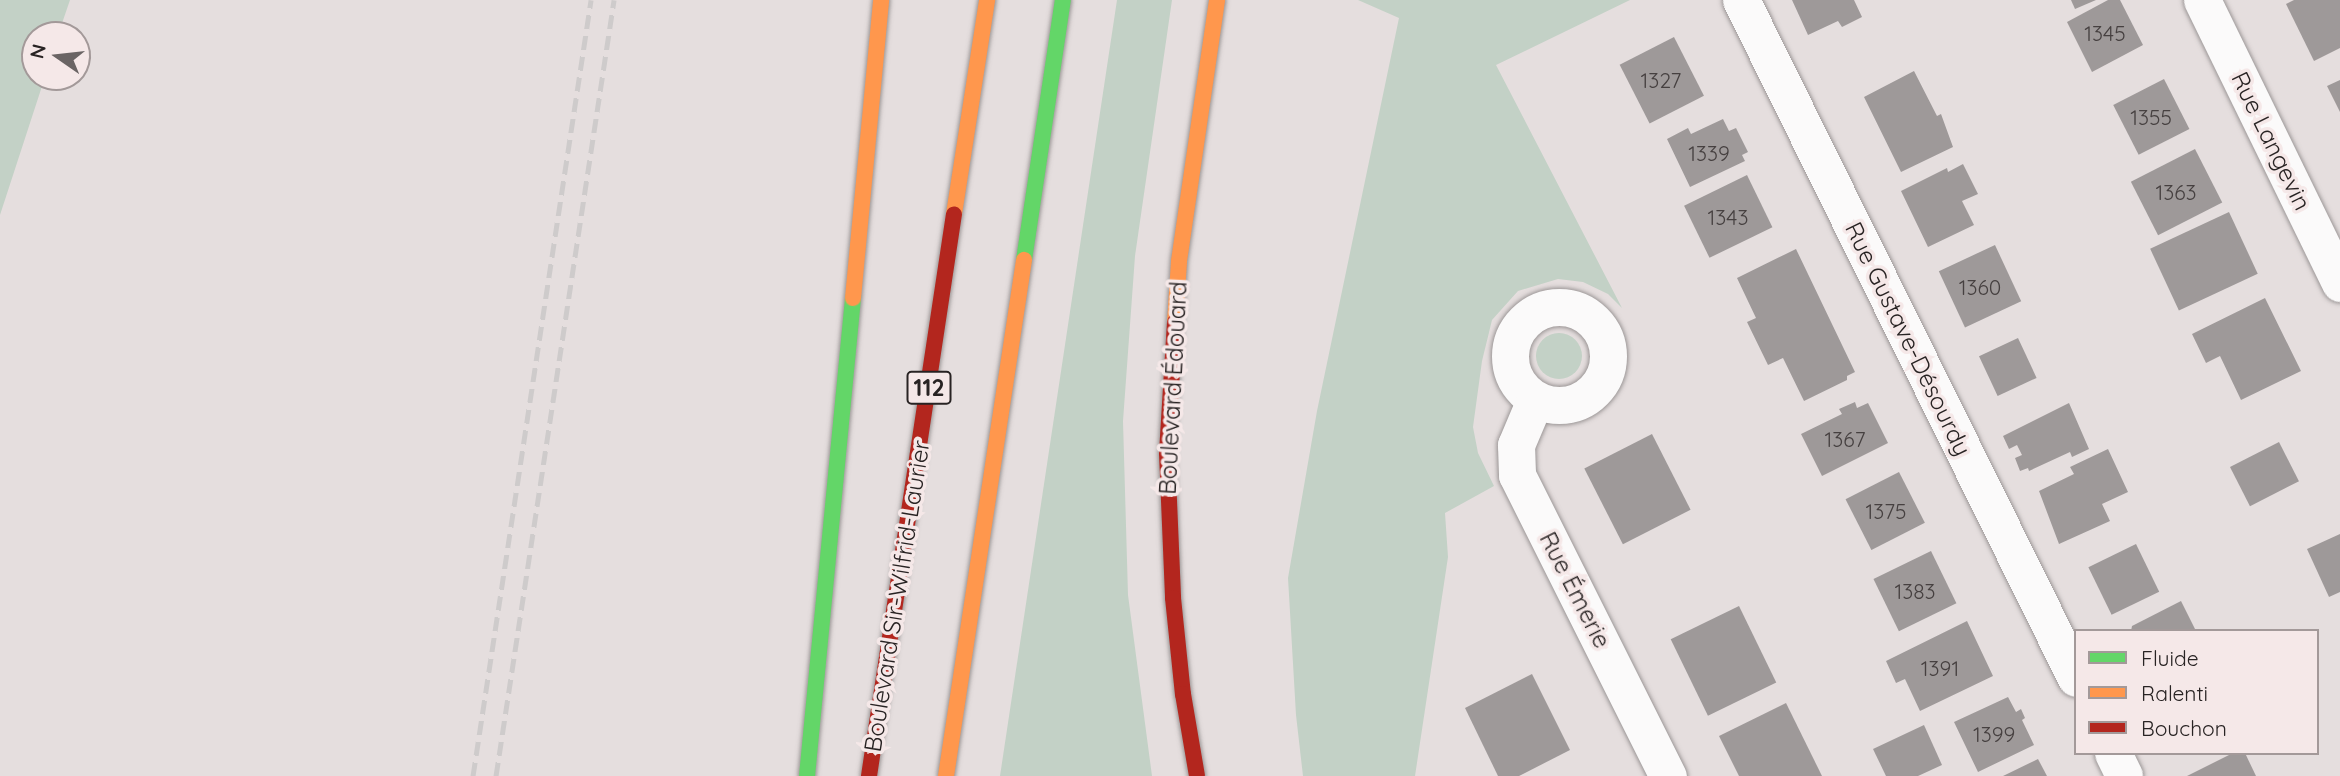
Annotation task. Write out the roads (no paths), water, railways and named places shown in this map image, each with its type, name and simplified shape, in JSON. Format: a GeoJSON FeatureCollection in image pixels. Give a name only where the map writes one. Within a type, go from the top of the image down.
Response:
{"type":"FeatureCollection","features":[{"type":"Feature","properties":{"kind":"main road"},"geometry":{"type":"LineString","coordinates":[[807,776],[881,0]]}},
{"type":"Feature","properties":{"kind":"main road","name":"Boulevard Sir-Wilfrid-Laurier"},"geometry":{"type":"LineString","coordinates":[[869,776],[987,0]]}},
{"type":"Feature","properties":{"kind":"main road"},"geometry":{"type":"LineString","coordinates":[[946,776],[1063,0]]}},
{"type":"Feature","properties":{"kind":"main road","name":"Boulevard Édouard"},"geometry":{"type":"LineString","coordinates":[[1197,776],[1173,598],[1167,441],[1179,261],[1217,0]]}},
{"type":"Feature","properties":{"kind":"street","name":"Rue Gustave-Désourdy"},"geometry":{"type":"LineString","coordinates":[[1741,0],[2074,674]]}},
{"type":"Feature","properties":{"kind":"street","name":"Rue Langevin"},"geometry":{"type":"LineString","coordinates":[[2202,0],[2340,283]]}},
{"type":"Feature","properties":{"kind":"street","name":"Rue Émerie"},"geometry":{"type":"LineString","coordinates":[[1535,400],[1516,445],[1517,475],[1668,776]]}},
{"type":"Feature","properties":{"kind":"street"},"geometry":{"type":"LineString","coordinates":[[2114,755],[2124,776]]}},
{"type":"Feature","properties":{"kind":"railway"},"geometry":{"type":"LineString","coordinates":[[473,776],[591,0]]}},
{"type":"Feature","properties":{"kind":"railway"},"geometry":{"type":"LineString","coordinates":[[496,776],[614,0]]}}]}
